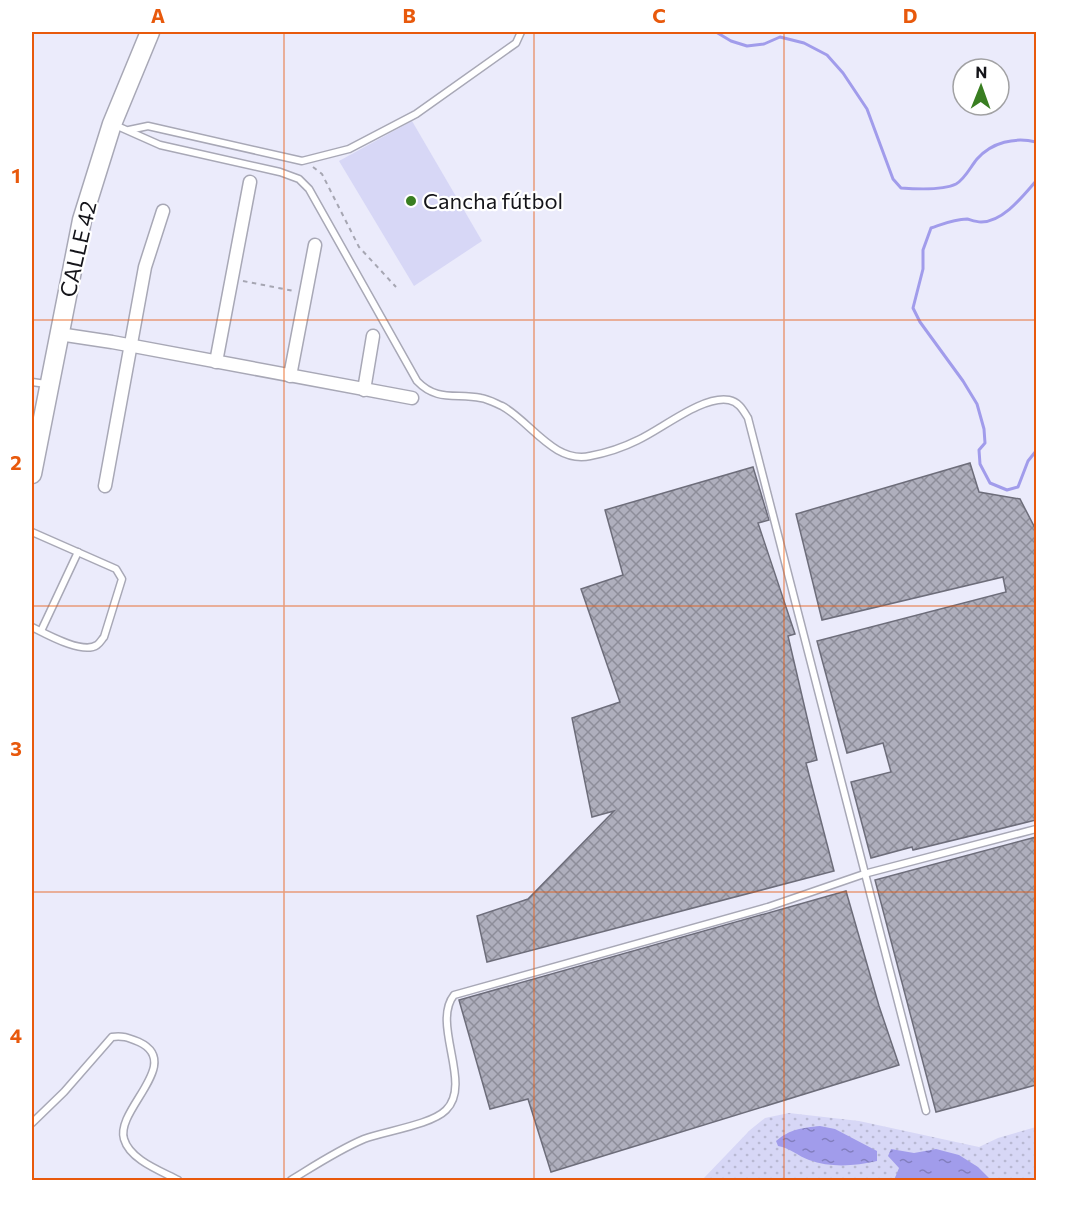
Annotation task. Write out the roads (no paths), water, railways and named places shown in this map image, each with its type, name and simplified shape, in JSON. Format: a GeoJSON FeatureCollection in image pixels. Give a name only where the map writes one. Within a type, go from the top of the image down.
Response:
{"type":"FeatureCollection","features":[{"type":"Feature","properties":{"kind":"main road","name":"CALLE 42"},"geometry":{"type":"LineString","coordinates":[[32,474],[82,220],[121,127],[150,32]]}},
{"type":"Feature","properties":{"kind":"street"},"geometry":{"type":"LineString","coordinates":[[216,362],[250,182]]}},
{"type":"Feature","properties":{"kind":"street"},"geometry":{"type":"LineString","coordinates":[[105,486],[145,267],[163,211]]}},
{"type":"Feature","properties":{"kind":"street"},"geometry":{"type":"LineString","coordinates":[[290,376],[315,245]]}},
{"type":"Feature","properties":{"kind":"street"},"geometry":{"type":"LineString","coordinates":[[59,334],[412,398]]}},
{"type":"Feature","properties":{"kind":"street"},"geometry":{"type":"LineString","coordinates":[[364,390],[373,336]]}},
{"type":"Feature","properties":{"kind":"lane"},"geometry":{"type":"LineString","coordinates":[[121,127],[148,126],[302,161],[349,149],[416,114],[516,42],[521,32]]}},
{"type":"Feature","properties":{"kind":"lane"},"geometry":{"type":"LineString","coordinates":[[121,127],[160,145],[280,172],[299,179],[313,195],[417,381],[426,391],[438,395],[480,398],[493,402],[508,409],[548,443],[576,457],[590,456],[637,441],[701,404],[728,400],[740,406],[748,418],[926,1111]]}},
{"type":"Feature","properties":{"kind":"lane"},"geometry":{"type":"LineString","coordinates":[[32,382],[50,385]]}},
{"type":"Feature","properties":{"kind":"lane"},"geometry":{"type":"LineString","coordinates":[[32,532],[116,569],[122,579],[104,637],[98,645],[89,648],[79,647],[32,627]]}},
{"type":"Feature","properties":{"kind":"lane"},"geometry":{"type":"LineString","coordinates":[[40,632],[78,552]]}},
{"type":"Feature","properties":{"kind":"lane"},"geometry":{"type":"LineString","coordinates":[[291,1180],[360,1141],[381,1132],[431,1119],[445,1112],[455,1092],[447,1016],[448,1003],[454,995],[768,908],[864,874],[1036,829]]}},
{"type":"Feature","properties":{"kind":"lane"},"geometry":{"type":"LineString","coordinates":[[32,1123],[64,1092],[112,1037],[119,1035],[129,1037],[146,1045],[154,1056],[155,1064],[126,1122],[123,1137],[127,1147],[134,1155],[178,1180]]}},
{"type":"Feature","properties":{"kind":"water"},"geometry":{"type":"Polygon","coordinates":[[[820,1126],[835,1129],[877,1151],[877,1161],[852,1165],[826,1164],[809,1160],[778,1146],[776,1141],[786,1134],[802,1128],[820,1126]]]}},
{"type":"Feature","properties":{"kind":"water"},"geometry":{"type":"Polygon","coordinates":[[[891,1149],[914,1153],[936,1149],[959,1155],[978,1167],[991,1180],[894,1180],[899,1168],[888,1156],[891,1149]]]}},
{"type":"Feature","properties":{"kind":"waterway"},"geometry":{"type":"LineString","coordinates":[[716,32],[731,41],[747,46],[764,44],[780,37],[804,43],[827,55],[843,73],[867,109],[893,179],[901,188],[929,189],[951,186],[962,179],[977,159],[990,148],[1004,142],[1020,140],[1036,142]]}},
{"type":"Feature","properties":{"kind":"waterway"},"geometry":{"type":"LineString","coordinates":[[1036,181],[1012,207],[997,218],[981,222],[958,220],[931,228],[923,250],[923,269],[913,308],[920,322],[977,404],[984,429],[985,443],[979,450],[980,464],[990,483],[1007,490],[1018,487],[1028,461],[1036,451]]}},
{"type":"Feature","properties":{"kind":"place","name":"Cancha fútbol"},"geometry":{"type":"Point","coordinates":[411,201]}}]}
